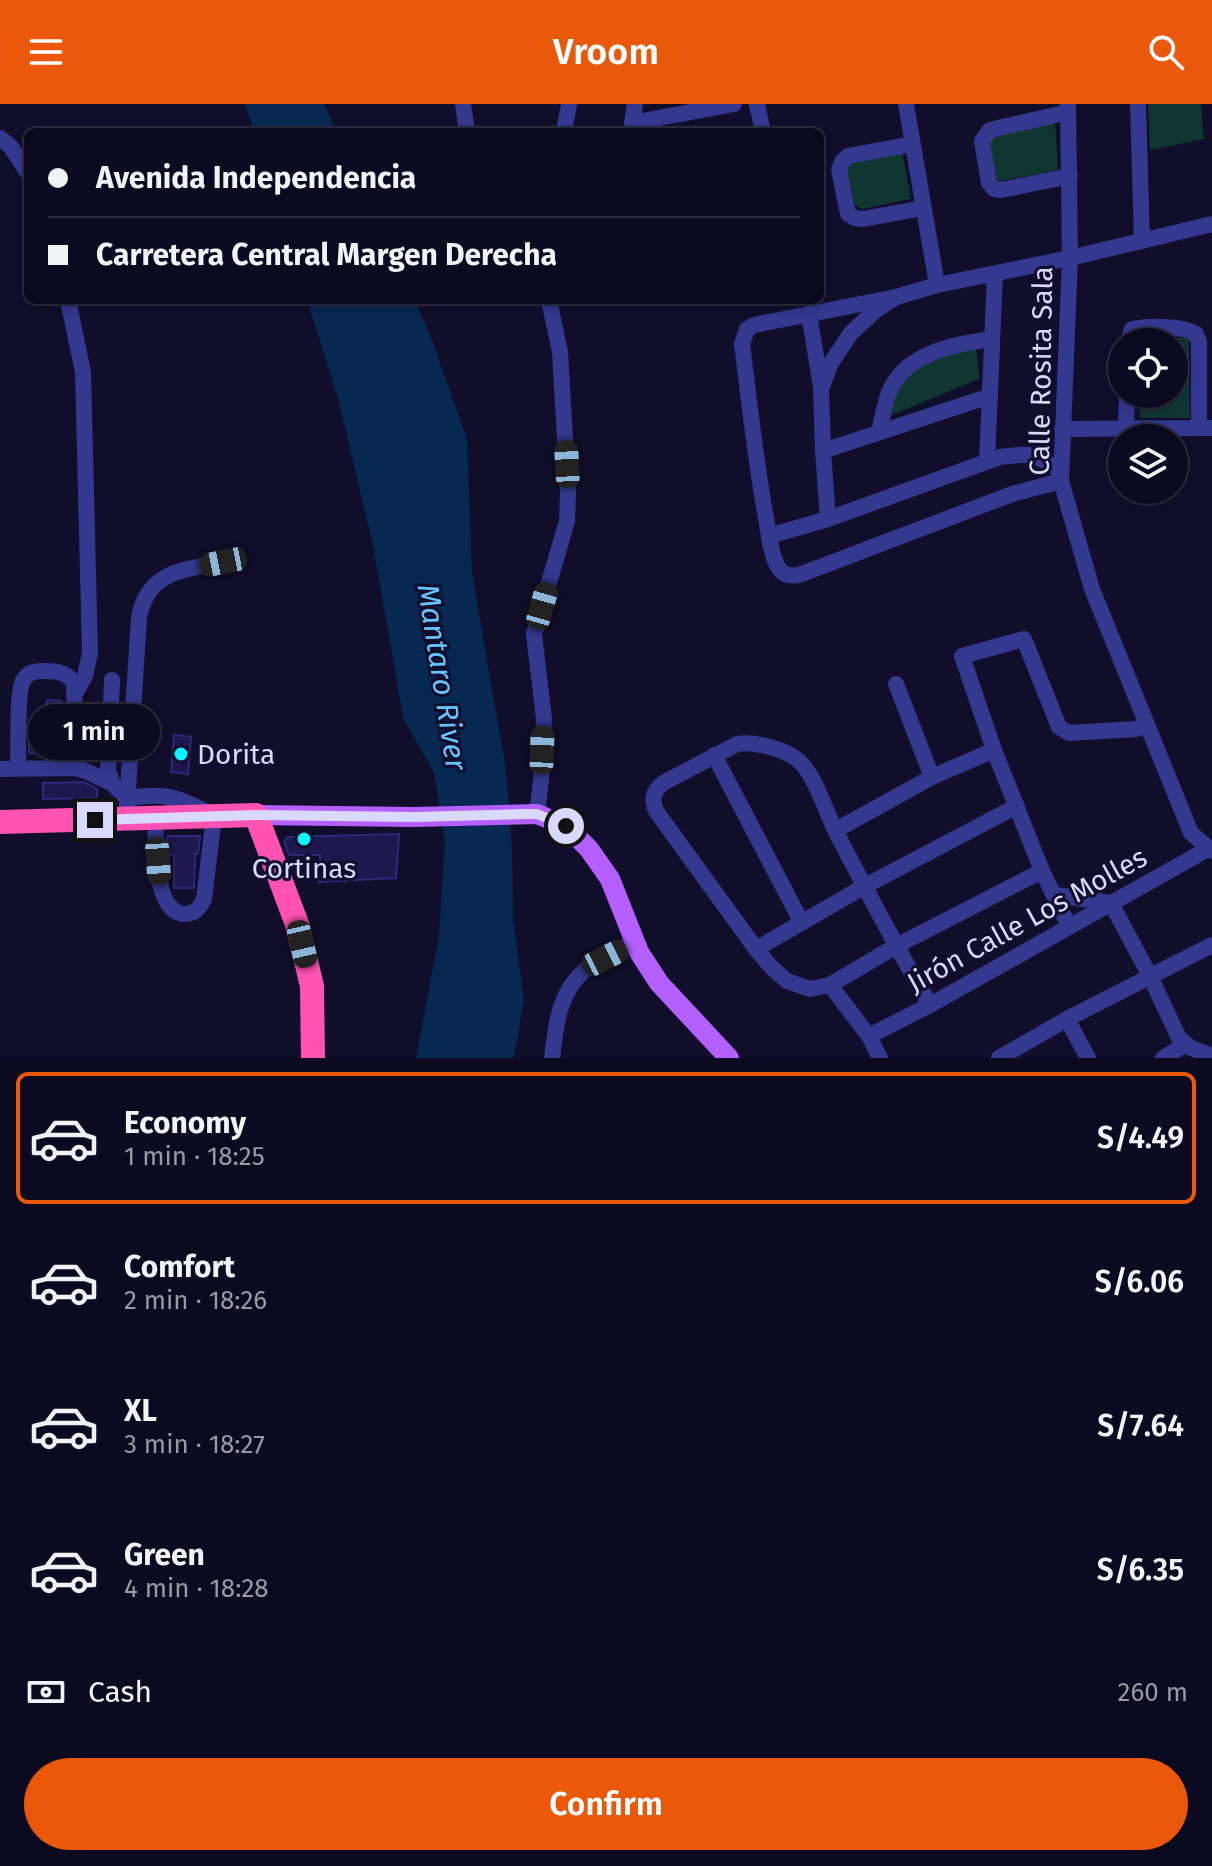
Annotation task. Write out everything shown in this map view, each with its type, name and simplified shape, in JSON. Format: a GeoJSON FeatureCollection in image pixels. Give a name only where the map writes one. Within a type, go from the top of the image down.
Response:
{"type":"FeatureCollection","features":[{"type":"Feature","properties":{"kind":"highway"},"geometry":{"type":"LineString","coordinates":[[0,822],[127,809],[155,818],[256,815],[297,924],[312,986],[313,1058]]}},
{"type":"Feature","properties":{"kind":"main road"},"geometry":{"type":"LineString","coordinates":[[256,815],[414,817],[531,814],[566,826],[589,849],[610,879],[635,942],[659,983],[729,1058]]}},
{"type":"Feature","properties":{"kind":"street"},"geometry":{"type":"LineString","coordinates":[[463,104],[466,128]]}},
{"type":"Feature","properties":{"kind":"street"},"geometry":{"type":"LineString","coordinates":[[565,128],[569,104]]}},
{"type":"Feature","properties":{"kind":"street"},"geometry":{"type":"LineString","coordinates":[[635,104],[632,123],[734,104]]}},
{"type":"Feature","properties":{"kind":"street"},"geometry":{"type":"LineString","coordinates":[[757,104],[762,128]]}},
{"type":"Feature","properties":{"kind":"street"},"geometry":{"type":"LineString","coordinates":[[906,104],[937,285]]}},
{"type":"Feature","properties":{"kind":"street"},"geometry":{"type":"LineString","coordinates":[[1138,104],[1142,241]]}},
{"type":"Feature","properties":{"kind":"street"},"geometry":{"type":"LineString","coordinates":[[1068,108],[990,130],[982,141],[989,183],[994,189],[1070,176]]}},
{"type":"Feature","properties":{"kind":"street","name":"Calle Rosita Sala"},"geometry":{"type":"LineString","coordinates":[[1068,108],[1070,258],[1061,476],[1092,589],[1191,833],[1210,850]]}},
{"type":"Feature","properties":{"kind":"street"},"geometry":{"type":"LineString","coordinates":[[0,138],[11,147],[24,167]]}},
{"type":"Feature","properties":{"kind":"street"},"geometry":{"type":"LineString","coordinates":[[912,144],[848,156],[839,170],[848,214],[855,218],[923,208]]}},
{"type":"Feature","properties":{"kind":"street"},"geometry":{"type":"LineString","coordinates":[[769,536],[828,519],[1000,457],[1027,453],[1041,458],[1061,476],[799,575],[783,573],[777,566],[769,536],[758,471],[742,344],[747,329],[1212,224]]}},
{"type":"Feature","properties":{"kind":"street"},"geometry":{"type":"LineString","coordinates":[[987,461],[995,274]]}},
{"type":"Feature","properties":{"kind":"street"},"geometry":{"type":"LineString","coordinates":[[821,389],[831,363],[851,333],[896,297]]}},
{"type":"Feature","properties":{"kind":"street"},"geometry":{"type":"LineString","coordinates":[[69,304],[83,372],[90,653],[85,676],[76,692]]}},
{"type":"Feature","properties":{"kind":"street"},"geometry":{"type":"LineString","coordinates":[[531,814],[541,781],[544,719],[534,634],[567,521],[560,352],[550,304]]}},
{"type":"Feature","properties":{"kind":"street"},"geometry":{"type":"LineString","coordinates":[[809,314],[821,389],[828,519]]}},
{"type":"Feature","properties":{"kind":"street"},"geometry":{"type":"LineString","coordinates":[[1136,328],[1164,328]]}},
{"type":"Feature","properties":{"kind":"street"},"geometry":{"type":"LineString","coordinates":[[1188,329],[1196,334],[1199,342],[1206,428]]}},
{"type":"Feature","properties":{"kind":"street"},"geometry":{"type":"LineString","coordinates":[[879,432],[888,393],[908,367],[931,353],[992,339]]}},
{"type":"Feature","properties":{"kind":"street"},"geometry":{"type":"LineString","coordinates":[[823,451],[990,396]]}},
{"type":"Feature","properties":{"kind":"street"},"geometry":{"type":"LineString","coordinates":[[1062,429],[1108,428]]}},
{"type":"Feature","properties":{"kind":"street"},"geometry":{"type":"LineString","coordinates":[[127,809],[142,601],[151,588],[175,571],[223,562]]}},
{"type":"Feature","properties":{"kind":"street"},"geometry":{"type":"LineString","coordinates":[[1069,926],[1042,871],[994,750],[962,656],[1024,639],[1059,727],[1069,733],[1136,729],[1147,725]]}},
{"type":"Feature","properties":{"kind":"street"},"geometry":{"type":"LineString","coordinates":[[18,768],[20,685],[30,673],[37,671],[58,672],[70,677],[74,683],[76,768]]}},
{"type":"Feature","properties":{"kind":"street"},"geometry":{"type":"LineString","coordinates":[[112,680],[108,771],[127,809]]}},
{"type":"Feature","properties":{"kind":"street"},"geometry":{"type":"LineString","coordinates":[[896,684],[932,777]]}},
{"type":"Feature","properties":{"kind":"street"},"geometry":{"type":"LineString","coordinates":[[930,1005],[896,946],[808,773],[793,756],[747,742],[737,744],[656,789],[653,803],[656,811],[756,949],[787,981],[810,989],[830,985],[896,946],[1042,871]]}},
{"type":"Feature","properties":{"kind":"street"},"geometry":{"type":"LineString","coordinates":[[836,830],[932,777],[994,750]]}},
{"type":"Feature","properties":{"kind":"street"},"geometry":{"type":"LineString","coordinates":[[714,755],[802,923]]}},
{"type":"Feature","properties":{"kind":"street"},"geometry":{"type":"LineString","coordinates":[[0,769],[76,768],[113,784]]}},
{"type":"Feature","properties":{"kind":"street"},"geometry":{"type":"LineString","coordinates":[[127,809],[153,794],[191,803],[214,816],[204,899],[192,913],[175,912],[163,896],[159,882],[155,818]]}},
{"type":"Feature","properties":{"kind":"street"},"geometry":{"type":"LineString","coordinates":[[756,949],[865,886],[1017,806]]}},
{"type":"Feature","properties":{"kind":"street","name":"Jirón Calle Los Molles"},"geometry":{"type":"LineString","coordinates":[[869,1036],[1210,850]]}},
{"type":"Feature","properties":{"kind":"street"},"geometry":{"type":"LineString","coordinates":[[1055,895],[1111,903],[1179,1038],[1212,1056]]}},
{"type":"Feature","properties":{"kind":"street"},"geometry":{"type":"LineString","coordinates":[[552,1058],[557,1016],[567,991],[584,970],[635,942]]}},
{"type":"Feature","properties":{"kind":"street"},"geometry":{"type":"LineString","coordinates":[[999,1058],[1067,1019],[1212,945]]}},
{"type":"Feature","properties":{"kind":"street"},"geometry":{"type":"LineString","coordinates":[[830,985],[869,1036],[880,1058]]}},
{"type":"Feature","properties":{"kind":"street"},"geometry":{"type":"LineString","coordinates":[[1067,1019],[1088,1058]]}},
{"type":"Feature","properties":{"kind":"street"},"geometry":{"type":"LineString","coordinates":[[1163,1058],[1186,1044]]}},
{"type":"Feature","properties":{"kind":"green space"},"geometry":{"type":"Polygon","coordinates":[[[1148,104],[1201,104],[1204,139],[1150,150],[1148,104]]]}},
{"type":"Feature","properties":{"kind":"green space"},"geometry":{"type":"Polygon","coordinates":[[[1055,121],[1058,170],[1000,181],[994,177],[987,139],[1055,121]]]}},
{"type":"Feature","properties":{"kind":"green space"},"geometry":{"type":"Polygon","coordinates":[[[902,151],[911,199],[862,209],[855,205],[846,168],[850,160],[902,151]]]}},
{"type":"Feature","properties":{"kind":"green space"},"geometry":{"type":"Polygon","coordinates":[[[1189,338],[1190,418],[1140,418],[1140,408],[1188,408],[1189,338]]]}},
{"type":"Feature","properties":{"kind":"green space"},"geometry":{"type":"Polygon","coordinates":[[[976,343],[979,379],[882,419],[908,369],[976,343]]]}},
{"type":"Feature","properties":{"kind":"water"},"geometry":{"type":"Polygon","coordinates":[[[245,104],[324,104],[335,128],[253,128],[245,104]]]}},
{"type":"Feature","properties":{"kind":"water","name":"Mantaro River"},"geometry":{"type":"Polygon","coordinates":[[[308,304],[417,304],[467,439],[472,573],[506,770],[512,846],[513,920],[524,1000],[514,1058],[416,1058],[439,936],[445,839],[434,773],[403,717],[373,545],[338,398],[308,304]]]}},
{"type":"Feature","properties":{"kind":"building"},"geometry":{"type":"Polygon","coordinates":[[[47,700],[61,701],[57,755],[29,753],[29,719],[45,720],[47,700]]]}},
{"type":"Feature","properties":{"kind":"building","name":"Dorita"},"geometry":{"type":"Polygon","coordinates":[[[174,735],[191,737],[188,774],[171,772],[174,735]]]}},
{"type":"Feature","properties":{"kind":"building"},"geometry":{"type":"Polygon","coordinates":[[[84,782],[97,789],[97,798],[43,799],[43,783],[84,782]]]}},
{"type":"Feature","properties":{"kind":"building"},"geometry":{"type":"Polygon","coordinates":[[[399,834],[396,878],[319,882],[320,855],[289,855],[284,841],[288,837],[399,834]]]}},
{"type":"Feature","properties":{"kind":"building"},"geometry":{"type":"Polygon","coordinates":[[[167,836],[200,836],[198,854],[195,854],[194,888],[174,888],[174,855],[168,855],[167,836]]]}},
{"type":"Feature","properties":{"kind":"place","name":"Dorita"},"geometry":{"type":"Point","coordinates":[181,754]}},
{"type":"Feature","properties":{"kind":"place","name":"Cortinas"},"geometry":{"type":"Point","coordinates":[304,839]}},
{"type":"Feature","properties":{"kind":"route"},"geometry":{"type":"LineString","coordinates":[[95,820],[256,815],[414,817],[537,814],[566,826]]}}]}
